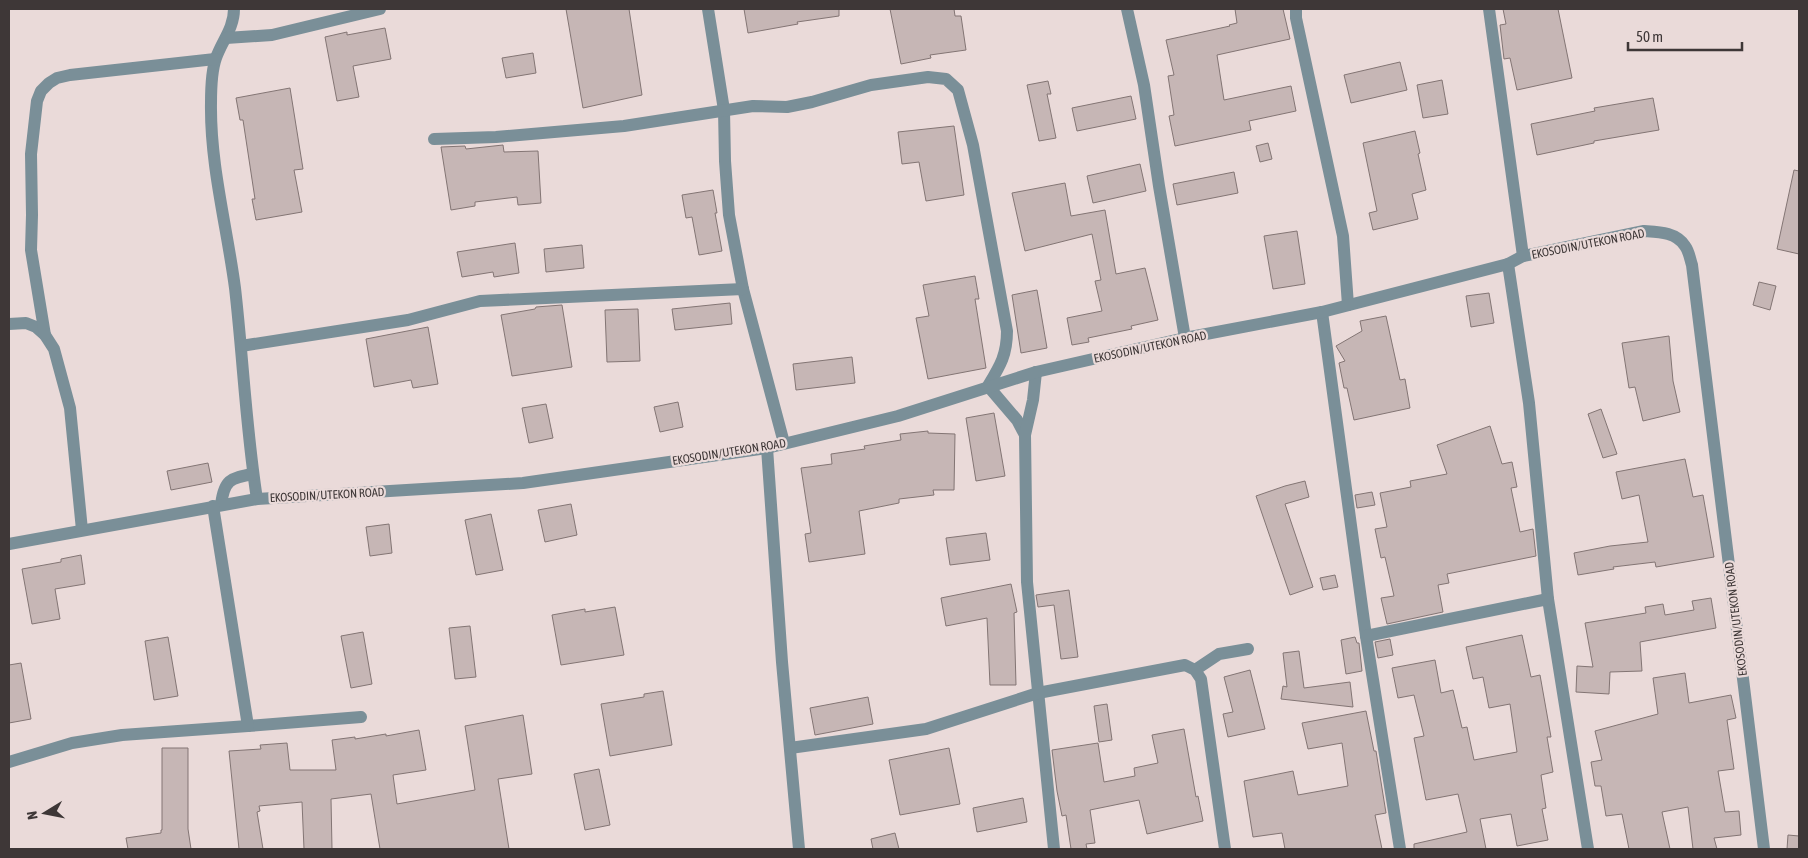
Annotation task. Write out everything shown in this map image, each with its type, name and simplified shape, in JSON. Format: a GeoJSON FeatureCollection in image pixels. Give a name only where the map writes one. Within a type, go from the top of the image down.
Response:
{"type":"FeatureCollection","features":[{"type":"Feature","properties":{"kind":"street"},"geometry":{"type":"LineString","coordinates":[[234,9],[234,16],[226,38],[215,59],[211,123],[234,286],[257,499]]}},
{"type":"Feature","properties":{"kind":"street"},"geometry":{"type":"LineString","coordinates":[[226,38],[272,35],[380,9]]}},
{"type":"Feature","properties":{"kind":"street"},"geometry":{"type":"LineString","coordinates":[[708,9],[724,110],[725,161],[730,215],[743,289],[784,444]]}},
{"type":"Feature","properties":{"kind":"street"},"geometry":{"type":"LineString","coordinates":[[1127,9],[1144,85],[1185,338]]}},
{"type":"Feature","properties":{"kind":"street"},"geometry":{"type":"LineString","coordinates":[[1296,9],[1296,18],[1309,82],[1343,236],[1348,305]]}},
{"type":"Feature","properties":{"kind":"street"},"geometry":{"type":"LineString","coordinates":[[1489,9],[1523,256]]}},
{"type":"Feature","properties":{"kind":"street"},"geometry":{"type":"LineString","coordinates":[[45,335],[31,250],[31,154],[37,101],[41,91],[48,83],[57,78],[215,59]]}},
{"type":"Feature","properties":{"kind":"street"},"geometry":{"type":"LineString","coordinates":[[434,139],[496,137],[624,126],[753,106],[787,106],[812,102],[871,85],[928,77],[946,79],[958,90],[973,145],[1007,330],[1007,345],[1004,359],[988,386],[1017,420],[1025,435]]}},
{"type":"Feature","properties":{"kind":"street","name":"EKOSODIN/UTEKON ROAD"},"geometry":{"type":"LineString","coordinates":[[9,544],[257,499],[523,483],[767,448],[898,416],[1036,372],[1185,338],[1322,312],[1508,264],[1523,256],[1644,231],[1661,232],[1675,236],[1685,246],[1692,265],[1764,849]]}},
{"type":"Feature","properties":{"kind":"street"},"geometry":{"type":"LineString","coordinates":[[1508,264],[1529,403],[1548,599],[1588,849]]}},
{"type":"Feature","properties":{"kind":"street"},"geometry":{"type":"LineString","coordinates":[[241,346],[408,320],[480,301],[743,289]]}},
{"type":"Feature","properties":{"kind":"street"},"geometry":{"type":"LineString","coordinates":[[1322,312],[1366,636],[1400,849]]}},
{"type":"Feature","properties":{"kind":"street"},"geometry":{"type":"LineString","coordinates":[[9,324],[26,323],[36,327],[45,335],[54,349],[70,408],[73,456],[82,530]]}},
{"type":"Feature","properties":{"kind":"street"},"geometry":{"type":"LineString","coordinates":[[1036,372],[1034,400],[1025,435],[1027,582],[1054,849]]}},
{"type":"Feature","properties":{"kind":"street"},"geometry":{"type":"LineString","coordinates":[[767,448],[799,849]]}},
{"type":"Feature","properties":{"kind":"street"},"geometry":{"type":"LineString","coordinates":[[248,726],[217,506],[228,482],[238,477],[253,474]]}},
{"type":"Feature","properties":{"kind":"street"},"geometry":{"type":"LineString","coordinates":[[1366,636],[1548,599]]}},
{"type":"Feature","properties":{"kind":"street"},"geometry":{"type":"LineString","coordinates":[[1195,670],[1219,654],[1248,649]]}},
{"type":"Feature","properties":{"kind":"street"},"geometry":{"type":"LineString","coordinates":[[790,748],[926,729],[1038,693],[1184,665],[1195,670],[1201,679],[1225,849]]}},
{"type":"Feature","properties":{"kind":"street"},"geometry":{"type":"LineString","coordinates":[[9,762],[72,743],[122,735],[361,717]]}},
{"type":"Feature","properties":{"kind":"building"},"geometry":{"type":"Polygon","coordinates":[[[566,9],[629,9],[642,95],[583,108],[566,9]]]}},
{"type":"Feature","properties":{"kind":"building"},"geometry":{"type":"Polygon","coordinates":[[[744,9],[839,9],[839,16],[797,22],[798,24],[748,33],[744,9]]]}},
{"type":"Feature","properties":{"kind":"building"},"geometry":{"type":"Polygon","coordinates":[[[890,9],[954,9],[955,16],[961,16],[966,50],[930,55],[931,58],[901,64],[890,9]]]}},
{"type":"Feature","properties":{"kind":"building"},"geometry":{"type":"Polygon","coordinates":[[[1235,9],[1283,9],[1290,39],[1217,55],[1224,100],[1291,86],[1296,111],[1249,121],[1251,130],[1175,146],[1169,116],[1174,115],[1168,76],[1174,75],[1166,40],[1237,23],[1235,9]]]}},
{"type":"Feature","properties":{"kind":"building"},"geometry":{"type":"Polygon","coordinates":[[[1503,9],[1558,9],[1572,78],[1517,90],[1510,58],[1504,59],[1500,25],[1506,24],[1503,9]]]}},
{"type":"Feature","properties":{"kind":"building"},"geometry":{"type":"Polygon","coordinates":[[[385,28],[391,59],[353,66],[359,97],[337,101],[325,37],[347,32],[347,35],[385,28]]]}},
{"type":"Feature","properties":{"kind":"building"},"geometry":{"type":"Polygon","coordinates":[[[533,53],[536,73],[506,78],[502,58],[533,53]]]}},
{"type":"Feature","properties":{"kind":"building"},"geometry":{"type":"Polygon","coordinates":[[[1400,62],[1407,90],[1351,103],[1344,75],[1400,62]]]}},
{"type":"Feature","properties":{"kind":"building"},"geometry":{"type":"Polygon","coordinates":[[[1442,80],[1448,114],[1423,118],[1417,85],[1442,80]]]}},
{"type":"Feature","properties":{"kind":"building"},"geometry":{"type":"Polygon","coordinates":[[[1048,81],[1051,94],[1047,94],[1056,138],[1039,141],[1027,85],[1048,81]]]}},
{"type":"Feature","properties":{"kind":"building"},"geometry":{"type":"Polygon","coordinates":[[[290,88],[303,169],[294,170],[302,212],[256,220],[252,199],[255,199],[243,120],[240,120],[236,98],[290,88]]]}},
{"type":"Feature","properties":{"kind":"building"},"geometry":{"type":"Polygon","coordinates":[[[1131,96],[1136,119],[1077,131],[1072,108],[1131,96]]]}},
{"type":"Feature","properties":{"kind":"building"},"geometry":{"type":"Polygon","coordinates":[[[1653,98],[1659,130],[1594,141],[1594,143],[1537,155],[1531,124],[1595,111],[1594,108],[1653,98]]]}},
{"type":"Feature","properties":{"kind":"building"},"geometry":{"type":"Polygon","coordinates":[[[954,126],[964,195],[926,201],[919,162],[902,164],[898,132],[954,126]]]}},
{"type":"Feature","properties":{"kind":"building"},"geometry":{"type":"Polygon","coordinates":[[[1415,131],[1426,190],[1412,194],[1418,219],[1373,230],[1369,213],[1377,211],[1363,143],[1415,131]]]}},
{"type":"Feature","properties":{"kind":"building"},"geometry":{"type":"Polygon","coordinates":[[[1268,143],[1272,159],[1260,162],[1256,146],[1268,143]]]}},
{"type":"Feature","properties":{"kind":"building"},"geometry":{"type":"Polygon","coordinates":[[[503,145],[504,152],[538,151],[541,203],[518,205],[517,197],[475,202],[475,206],[451,210],[441,147],[465,146],[466,149],[503,145]]]}},
{"type":"Feature","properties":{"kind":"building"},"geometry":{"type":"Polygon","coordinates":[[[1140,164],[1146,191],[1093,203],[1087,176],[1140,164]]]}},
{"type":"Feature","properties":{"kind":"building"},"geometry":{"type":"Polygon","coordinates":[[[1794,170],[1799,171],[1799,254],[1777,249],[1794,170]]]}},
{"type":"Feature","properties":{"kind":"building"},"geometry":{"type":"Polygon","coordinates":[[[1234,172],[1238,193],[1177,205],[1173,184],[1234,172]]]}},
{"type":"Feature","properties":{"kind":"building"},"geometry":{"type":"Polygon","coordinates":[[[1065,183],[1071,216],[1105,210],[1116,274],[1145,268],[1158,320],[1131,326],[1132,329],[1088,338],[1089,342],[1072,345],[1067,318],[1102,311],[1095,281],[1101,280],[1092,234],[1025,251],[1012,193],[1065,183]]]}},
{"type":"Feature","properties":{"kind":"building"},"geometry":{"type":"Polygon","coordinates":[[[713,190],[722,251],[699,255],[692,217],[686,218],[682,195],[713,190]]]}},
{"type":"Feature","properties":{"kind":"building"},"geometry":{"type":"Polygon","coordinates":[[[1297,231],[1305,284],[1273,289],[1264,236],[1297,231]]]}},
{"type":"Feature","properties":{"kind":"building"},"geometry":{"type":"Polygon","coordinates":[[[515,243],[519,273],[494,277],[493,272],[462,277],[457,252],[515,243]]]}},
{"type":"Feature","properties":{"kind":"building"},"geometry":{"type":"Polygon","coordinates":[[[582,245],[584,268],[546,272],[544,249],[582,245]]]}},
{"type":"Feature","properties":{"kind":"building"},"geometry":{"type":"Polygon","coordinates":[[[975,276],[979,299],[975,299],[986,368],[928,379],[916,318],[929,316],[923,285],[975,276]]]}},
{"type":"Feature","properties":{"kind":"building"},"geometry":{"type":"Polygon","coordinates":[[[1759,282],[1776,286],[1770,310],[1753,305],[1759,282]]]}},
{"type":"Feature","properties":{"kind":"building"},"geometry":{"type":"Polygon","coordinates":[[[1037,290],[1047,348],[1021,353],[1012,295],[1037,290]]]}},
{"type":"Feature","properties":{"kind":"building"},"geometry":{"type":"Polygon","coordinates":[[[1489,293],[1494,323],[1471,327],[1466,296],[1489,293]]]}},
{"type":"Feature","properties":{"kind":"building"},"geometry":{"type":"Polygon","coordinates":[[[730,303],[732,324],[675,330],[672,309],[730,303]]]}},
{"type":"Feature","properties":{"kind":"building"},"geometry":{"type":"Polygon","coordinates":[[[562,305],[572,367],[512,376],[501,315],[535,309],[536,307],[562,305]]]}},
{"type":"Feature","properties":{"kind":"building"},"geometry":{"type":"Polygon","coordinates":[[[638,309],[640,361],[607,362],[605,310],[638,309]]]}},
{"type":"Feature","properties":{"kind":"building"},"geometry":{"type":"Polygon","coordinates":[[[1386,316],[1400,380],[1405,379],[1410,408],[1354,420],[1347,388],[1344,388],[1339,363],[1345,361],[1336,346],[1362,331],[1360,321],[1386,316]]]}},
{"type":"Feature","properties":{"kind":"building"},"geometry":{"type":"Polygon","coordinates":[[[428,327],[438,384],[413,388],[411,380],[374,387],[366,339],[428,327]]]}},
{"type":"Feature","properties":{"kind":"building"},"geometry":{"type":"Polygon","coordinates":[[[1669,336],[1673,381],[1680,412],[1643,421],[1635,387],[1629,388],[1622,343],[1669,336]]]}},
{"type":"Feature","properties":{"kind":"building"},"geometry":{"type":"Polygon","coordinates":[[[852,357],[855,383],[796,390],[793,364],[852,357]]]}},
{"type":"Feature","properties":{"kind":"building"},"geometry":{"type":"Polygon","coordinates":[[[678,402],[683,427],[660,432],[654,407],[678,402]]]}},
{"type":"Feature","properties":{"kind":"building"},"geometry":{"type":"Polygon","coordinates":[[[546,404],[553,438],[529,443],[522,408],[546,404]]]}},
{"type":"Feature","properties":{"kind":"building"},"geometry":{"type":"Polygon","coordinates":[[[1601,409],[1617,454],[1603,458],[1588,414],[1601,409]]]}},
{"type":"Feature","properties":{"kind":"building"},"geometry":{"type":"Polygon","coordinates":[[[994,413],[1005,476],[976,481],[966,418],[994,413]]]}},
{"type":"Feature","properties":{"kind":"building"},"geometry":{"type":"Polygon","coordinates":[[[1490,426],[1502,464],[1512,462],[1517,487],[1511,488],[1520,532],[1533,529],[1536,556],[1447,574],[1449,583],[1438,585],[1443,612],[1387,624],[1381,598],[1394,596],[1385,557],[1381,558],[1375,529],[1387,527],[1380,493],[1411,487],[1410,481],[1447,474],[1437,445],[1490,426]]]}},
{"type":"Feature","properties":{"kind":"building"},"geometry":{"type":"Polygon","coordinates":[[[928,431],[928,433],[955,434],[954,490],[933,490],[934,495],[899,499],[899,503],[859,511],[865,554],[809,562],[805,534],[811,533],[801,468],[832,464],[831,454],[865,449],[864,446],[901,440],[900,434],[928,431]]]}},
{"type":"Feature","properties":{"kind":"building"},"geometry":{"type":"Polygon","coordinates":[[[1685,459],[1693,497],[1703,495],[1714,557],[1656,567],[1655,562],[1613,567],[1614,569],[1578,575],[1574,553],[1610,546],[1648,542],[1639,495],[1622,499],[1616,472],[1685,459]]]}},
{"type":"Feature","properties":{"kind":"building"},"geometry":{"type":"Polygon","coordinates":[[[208,463],[212,482],[171,490],[167,471],[208,463]]]}},
{"type":"Feature","properties":{"kind":"building"},"geometry":{"type":"Polygon","coordinates":[[[1305,481],[1309,497],[1285,504],[1313,587],[1290,595],[1256,496],[1305,481]]]}},
{"type":"Feature","properties":{"kind":"building"},"geometry":{"type":"Polygon","coordinates":[[[1372,492],[1375,505],[1357,508],[1355,495],[1372,492]]]}},
{"type":"Feature","properties":{"kind":"building"},"geometry":{"type":"Polygon","coordinates":[[[571,504],[577,535],[545,542],[538,510],[571,504]]]}},
{"type":"Feature","properties":{"kind":"building"},"geometry":{"type":"Polygon","coordinates":[[[491,514],[503,570],[476,575],[465,520],[491,514]]]}},
{"type":"Feature","properties":{"kind":"building"},"geometry":{"type":"Polygon","coordinates":[[[389,524],[392,553],[370,556],[366,527],[389,524]]]}},
{"type":"Feature","properties":{"kind":"building"},"geometry":{"type":"Polygon","coordinates":[[[986,533],[990,560],[950,565],[946,538],[986,533]]]}},
{"type":"Feature","properties":{"kind":"building"},"geometry":{"type":"Polygon","coordinates":[[[81,555],[85,584],[55,589],[60,619],[32,624],[22,569],[61,562],[61,559],[81,555]]]}},
{"type":"Feature","properties":{"kind":"building"},"geometry":{"type":"Polygon","coordinates":[[[1335,575],[1338,587],[1323,590],[1320,578],[1335,575]]]}},
{"type":"Feature","properties":{"kind":"building"},"geometry":{"type":"Polygon","coordinates":[[[1011,584],[1017,612],[1014,613],[1016,685],[990,685],[987,618],[946,626],[941,598],[1011,584]]]}},
{"type":"Feature","properties":{"kind":"building"},"geometry":{"type":"Polygon","coordinates":[[[1069,590],[1078,657],[1061,659],[1054,605],[1038,607],[1036,595],[1069,590]]]}},
{"type":"Feature","properties":{"kind":"building"},"geometry":{"type":"Polygon","coordinates":[[[1711,598],[1716,628],[1640,642],[1642,671],[1610,672],[1609,694],[1576,692],[1577,666],[1593,667],[1585,623],[1646,613],[1645,607],[1663,604],[1665,615],[1694,610],[1692,601],[1711,598]]]}},
{"type":"Feature","properties":{"kind":"building"},"geometry":{"type":"Polygon","coordinates":[[[615,607],[624,655],[561,665],[552,615],[585,609],[585,612],[615,607]]]}},
{"type":"Feature","properties":{"kind":"building"},"geometry":{"type":"Polygon","coordinates":[[[470,626],[476,677],[455,679],[449,628],[470,626]]]}},
{"type":"Feature","properties":{"kind":"building"},"geometry":{"type":"Polygon","coordinates":[[[363,632],[372,684],[351,688],[341,636],[363,632]]]}},
{"type":"Feature","properties":{"kind":"building"},"geometry":{"type":"Polygon","coordinates":[[[1522,635],[1531,677],[1540,675],[1551,737],[1547,737],[1553,772],[1541,775],[1546,808],[1542,809],[1548,840],[1517,846],[1511,814],[1480,819],[1486,849],[1414,849],[1414,844],[1467,832],[1458,794],[1426,800],[1414,738],[1424,736],[1414,695],[1398,698],[1392,668],[1435,660],[1441,693],[1453,690],[1462,728],[1467,727],[1474,760],[1517,752],[1510,704],[1489,708],[1483,677],[1473,679],[1466,647],[1522,635]]]}},
{"type":"Feature","properties":{"kind":"building"},"geometry":{"type":"Polygon","coordinates":[[[168,637],[178,696],[154,700],[145,641],[168,637]]]}},
{"type":"Feature","properties":{"kind":"building"},"geometry":{"type":"Polygon","coordinates":[[[1355,637],[1357,643],[1359,643],[1362,671],[1346,674],[1341,640],[1355,637]]]}},
{"type":"Feature","properties":{"kind":"building"},"geometry":{"type":"Polygon","coordinates":[[[1390,639],[1393,655],[1378,658],[1375,642],[1390,639]]]}},
{"type":"Feature","properties":{"kind":"building"},"geometry":{"type":"Polygon","coordinates":[[[1299,651],[1304,688],[1350,682],[1353,707],[1281,699],[1283,686],[1287,687],[1283,653],[1299,651]]]}},
{"type":"Feature","properties":{"kind":"building"},"geometry":{"type":"Polygon","coordinates":[[[21,663],[31,719],[9,723],[9,665],[21,663]]]}},
{"type":"Feature","properties":{"kind":"building"},"geometry":{"type":"Polygon","coordinates":[[[1250,670],[1265,729],[1228,737],[1223,714],[1233,712],[1224,677],[1250,670]]]}},
{"type":"Feature","properties":{"kind":"building"},"geometry":{"type":"Polygon","coordinates":[[[1685,673],[1689,703],[1731,695],[1736,718],[1727,720],[1734,769],[1718,771],[1725,812],[1739,811],[1741,835],[1714,838],[1717,849],[1693,849],[1688,807],[1662,812],[1670,849],[1629,849],[1622,814],[1606,816],[1601,786],[1595,786],[1591,762],[1602,760],[1595,731],[1658,714],[1653,678],[1685,673]]]}},
{"type":"Feature","properties":{"kind":"building"},"geometry":{"type":"Polygon","coordinates":[[[663,691],[672,745],[610,756],[601,704],[644,697],[644,694],[663,691]]]}},
{"type":"Feature","properties":{"kind":"building"},"geometry":{"type":"Polygon","coordinates":[[[868,697],[873,724],[815,735],[810,708],[868,697]]]}},
{"type":"Feature","properties":{"kind":"building"},"geometry":{"type":"Polygon","coordinates":[[[1107,704],[1112,740],[1099,742],[1094,706],[1107,704]]]}},
{"type":"Feature","properties":{"kind":"building"},"geometry":{"type":"Polygon","coordinates":[[[1366,711],[1374,751],[1376,751],[1386,813],[1375,815],[1382,849],[1285,849],[1282,833],[1253,837],[1244,781],[1293,771],[1298,795],[1348,786],[1342,743],[1308,749],[1302,723],[1366,711]]]}},
{"type":"Feature","properties":{"kind":"building"},"geometry":{"type":"Polygon","coordinates":[[[523,715],[532,774],[498,779],[509,849],[380,849],[371,794],[331,799],[332,849],[304,849],[302,802],[259,806],[260,811],[257,812],[263,849],[239,849],[229,751],[261,749],[260,745],[287,743],[290,770],[336,770],[332,740],[355,737],[355,739],[386,734],[386,736],[419,730],[426,770],[393,775],[397,804],[475,790],[465,726],[523,715]]]}},
{"type":"Feature","properties":{"kind":"building"},"geometry":{"type":"Polygon","coordinates":[[[1184,729],[1196,797],[1198,796],[1203,821],[1147,834],[1139,800],[1090,810],[1095,843],[1086,844],[1087,849],[1071,849],[1066,815],[1062,816],[1057,791],[1052,750],[1098,743],[1104,782],[1135,776],[1134,768],[1158,763],[1152,735],[1184,729]]]}},
{"type":"Feature","properties":{"kind":"building"},"geometry":{"type":"Polygon","coordinates":[[[162,748],[188,748],[188,829],[191,849],[128,849],[126,838],[161,833],[162,748]]]}},
{"type":"Feature","properties":{"kind":"building"},"geometry":{"type":"Polygon","coordinates":[[[949,748],[960,804],[900,815],[889,760],[949,748]]]}},
{"type":"Feature","properties":{"kind":"building"},"geometry":{"type":"Polygon","coordinates":[[[599,769],[610,825],[585,830],[574,774],[599,769]]]}},
{"type":"Feature","properties":{"kind":"building"},"geometry":{"type":"Polygon","coordinates":[[[1023,798],[1027,822],[977,832],[973,808],[1023,798]]]}},
{"type":"Feature","properties":{"kind":"building"},"geometry":{"type":"Polygon","coordinates":[[[895,833],[899,849],[873,849],[871,839],[895,833]]]}},
{"type":"Feature","properties":{"kind":"building"},"geometry":{"type":"Polygon","coordinates":[[[1788,835],[1799,836],[1799,849],[1787,849],[1788,835]]]}}]}
